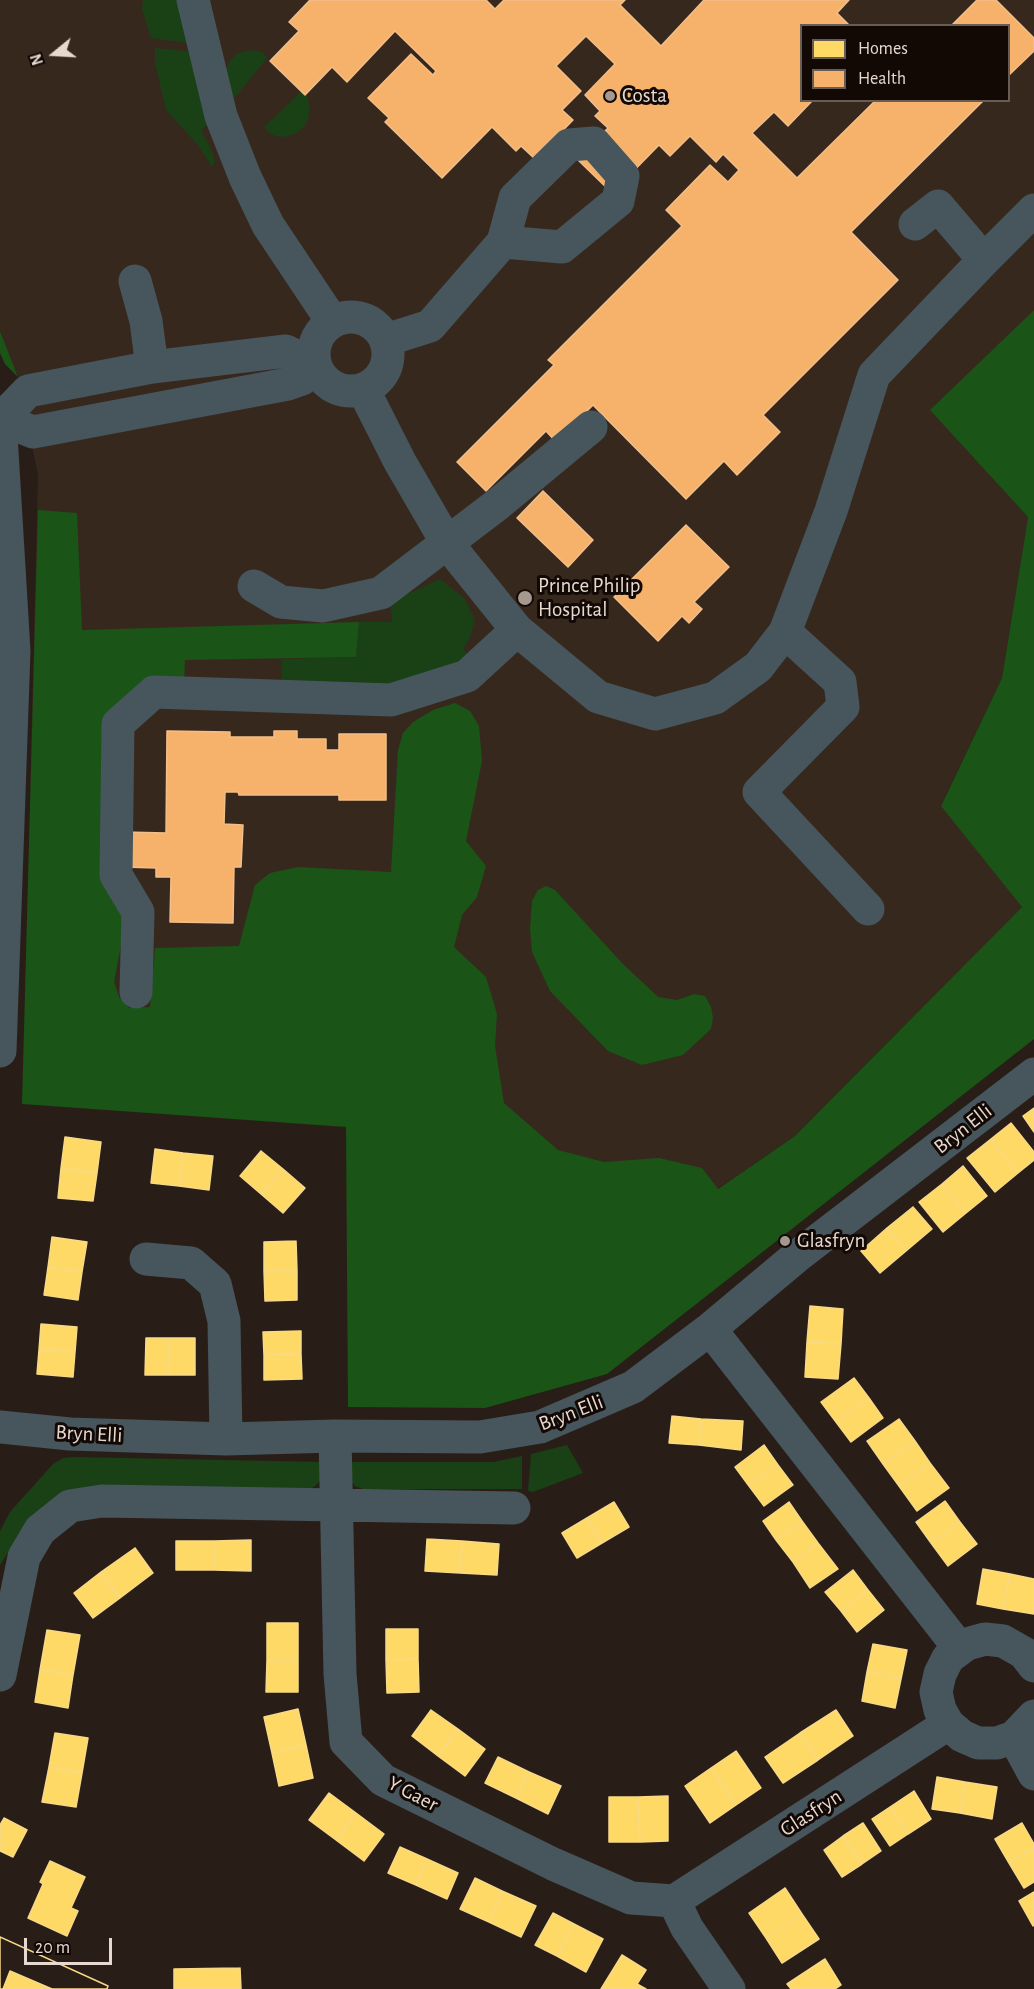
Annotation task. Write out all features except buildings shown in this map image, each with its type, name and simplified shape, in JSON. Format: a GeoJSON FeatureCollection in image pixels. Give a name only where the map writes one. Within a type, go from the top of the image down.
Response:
{"type":"FeatureCollection","features":[{"type":"Feature","properties":{"kind":"street"},"geometry":{"type":"LineString","coordinates":[[193,0],[221,116],[245,177],[268,225],[332,321]]}},
{"type":"Feature","properties":{"kind":"street"},"geometry":{"type":"LineString","coordinates":[[915,224],[938,206],[984,261]]}},
{"type":"Feature","properties":{"kind":"street"},"geometry":{"type":"LineString","coordinates":[[363,389],[400,462],[447,543],[517,630],[598,697],[655,714],[716,698],[758,667],[785,632],[831,511],[874,375],[1034,210]]}},
{"type":"Feature","properties":{"kind":"street"},"geometry":{"type":"LineString","coordinates":[[386,340],[430,326],[503,243]]}},
{"type":"Feature","properties":{"kind":"street"},"geometry":{"type":"LineString","coordinates":[[135,281],[146,321],[152,367]]}},
{"type":"Feature","properties":{"kind":"street"},"geometry":{"type":"LineString","coordinates":[[344,317],[357,317],[369,321],[379,329],[386,340],[387,364],[382,375],[374,384],[352,392],[340,390],[320,376],[313,353],[322,329],[332,321],[344,317]]}},
{"type":"Feature","properties":{"kind":"street"},"geometry":{"type":"LineString","coordinates":[[0,1051],[14,651],[0,418],[28,391],[152,367],[286,351],[315,365]]}},
{"type":"Feature","properties":{"kind":"street"},"geometry":{"type":"LineString","coordinates":[[0,418],[33,432],[288,384],[302,379],[315,365]]}},
{"type":"Feature","properties":{"kind":"street"},"geometry":{"type":"LineString","coordinates":[[254,586],[281,602],[323,606],[381,593],[498,504],[591,427]]}},
{"type":"Feature","properties":{"kind":"street"},"geometry":{"type":"LineString","coordinates":[[136,992],[138,912],[116,875],[118,724],[154,692],[391,700],[467,676],[517,630]]}},
{"type":"Feature","properties":{"kind":"street"},"geometry":{"type":"LineString","coordinates":[[785,632],[840,682],[843,707],[759,792],[868,909]]}},
{"type":"Feature","properties":{"kind":"street","name":"Bryn Elli"},"geometry":{"type":"LineString","coordinates":[[0,1427],[70,1434],[226,1439],[335,1436],[480,1437],[540,1426],[633,1387],[710,1329],[796,1257],[1034,1074]]}},
{"type":"Feature","properties":{"kind":"street"},"geometry":{"type":"LineString","coordinates":[[146,1259],[191,1263],[215,1284],[224,1321],[226,1439]]}},
{"type":"Feature","properties":{"kind":"street"},"geometry":{"type":"LineString","coordinates":[[710,1329],[960,1649]]}},
{"type":"Feature","properties":{"kind":"street","name":"Y Gaer"},"geometry":{"type":"LineString","coordinates":[[335,1436],[340,1674],[346,1742],[383,1780],[553,1864],[632,1898],[674,1901]]}},
{"type":"Feature","properties":{"kind":"street"},"geometry":{"type":"LineString","coordinates":[[0,1675],[24,1557],[40,1530],[70,1506],[102,1501],[514,1508]]}},
{"type":"Feature","properties":{"kind":"street"},"geometry":{"type":"LineString","coordinates":[[1033,1663],[1024,1653],[1003,1641],[984,1639],[967,1644],[948,1658],[940,1674],[936,1692],[940,1710],[948,1724],[962,1736],[978,1743],[997,1743],[1024,1727],[1034,1774]]}},
{"type":"Feature","properties":{"kind":"street","name":"Glasfryn"},"geometry":{"type":"LineString","coordinates":[[674,1901],[948,1724]]}},
{"type":"Feature","properties":{"kind":"street"},"geometry":{"type":"LineString","coordinates":[[674,1901],[687,1928],[729,1989]]}},
{"type":"Feature","properties":{"kind":"shaded area","name":"Prince Philip Hospital"},"geometry":{"type":"Polygon","coordinates":[[[0,0],[1034,0],[1034,310],[931,410],[1028,517],[1002,678],[941,805],[1023,906],[795,1136],[581,1282],[378,1051],[24,1043],[38,475],[18,377],[0,331],[0,0]]]}},
{"type":"Feature","properties":{"kind":"green space"},"geometry":{"type":"Polygon","coordinates":[[[143,0],[182,0],[193,44],[151,38],[142,9],[143,0]]]}},
{"type":"Feature","properties":{"kind":"green space"},"geometry":{"type":"Polygon","coordinates":[[[155,48],[194,52],[211,122],[201,130],[212,151],[215,162],[212,167],[198,145],[166,110],[155,63],[155,48]]]}},
{"type":"Feature","properties":{"kind":"green space"},"geometry":{"type":"Polygon","coordinates":[[[250,50],[263,52],[267,58],[232,101],[225,72],[229,62],[238,53],[250,50]]]}},
{"type":"Feature","properties":{"kind":"green space"},"geometry":{"type":"Polygon","coordinates":[[[301,92],[307,95],[310,109],[307,123],[297,133],[285,137],[268,132],[264,127],[301,92]]]}},
{"type":"Feature","properties":{"kind":"green space"},"geometry":{"type":"Polygon","coordinates":[[[1034,310],[1034,1039],[607,1374],[485,1408],[348,1407],[346,1127],[22,1104],[38,510],[77,513],[82,630],[359,622],[356,657],[185,660],[184,684],[112,726],[126,919],[114,982],[119,997],[129,1008],[150,1007],[155,948],[239,946],[255,885],[270,873],[298,867],[391,872],[398,750],[403,733],[413,722],[433,710],[455,703],[470,711],[479,726],[482,761],[466,841],[486,866],[477,897],[462,915],[454,947],[486,977],[497,1014],[495,1046],[504,1103],[558,1150],[604,1162],[659,1158],[702,1168],[718,1189],[795,1136],[1022,907],[941,806],[1002,678],[1028,517],[930,410],[1034,310]]]}},
{"type":"Feature","properties":{"kind":"green space"},"geometry":{"type":"Polygon","coordinates":[[[0,331],[18,377],[5,364],[0,353],[0,331]]]}},
{"type":"Feature","properties":{"kind":"green space"},"geometry":{"type":"Polygon","coordinates":[[[440,579],[465,599],[475,620],[469,640],[463,649],[468,654],[451,667],[396,688],[282,687],[282,659],[356,657],[359,622],[392,622],[390,597],[412,592],[440,579]]]}},
{"type":"Feature","properties":{"kind":"green space"},"geometry":{"type":"Polygon","coordinates":[[[546,886],[555,890],[622,963],[658,997],[677,1000],[694,994],[705,996],[711,1007],[713,1018],[711,1029],[683,1055],[642,1065],[608,1051],[550,991],[532,952],[530,928],[532,901],[538,890],[546,886]]]}},
{"type":"Feature","properties":{"kind":"green space"},"geometry":{"type":"Polygon","coordinates":[[[567,1445],[583,1473],[533,1492],[528,1491],[531,1454],[567,1445]]]}},
{"type":"Feature","properties":{"kind":"green space"},"geometry":{"type":"Polygon","coordinates":[[[522,1456],[522,1489],[363,1489],[355,1486],[349,1478],[348,1462],[494,1462],[522,1456]]]}},
{"type":"Feature","properties":{"kind":"green space"},"geometry":{"type":"Polygon","coordinates":[[[63,1458],[323,1462],[320,1481],[314,1487],[305,1490],[98,1488],[23,1529],[0,1565],[0,1531],[10,1512],[53,1464],[63,1458]]]}},
{"type":"Feature","properties":{"kind":"place","name":"Costa"},"geometry":{"type":"Point","coordinates":[610,96]}},
{"type":"Feature","properties":{"kind":"place","name":"Prince Philip Hospital"},"geometry":{"type":"Point","coordinates":[525,598]}},
{"type":"Feature","properties":{"kind":"place","name":"Glasfryn"},"geometry":{"type":"Point","coordinates":[785,1241]}}]}
